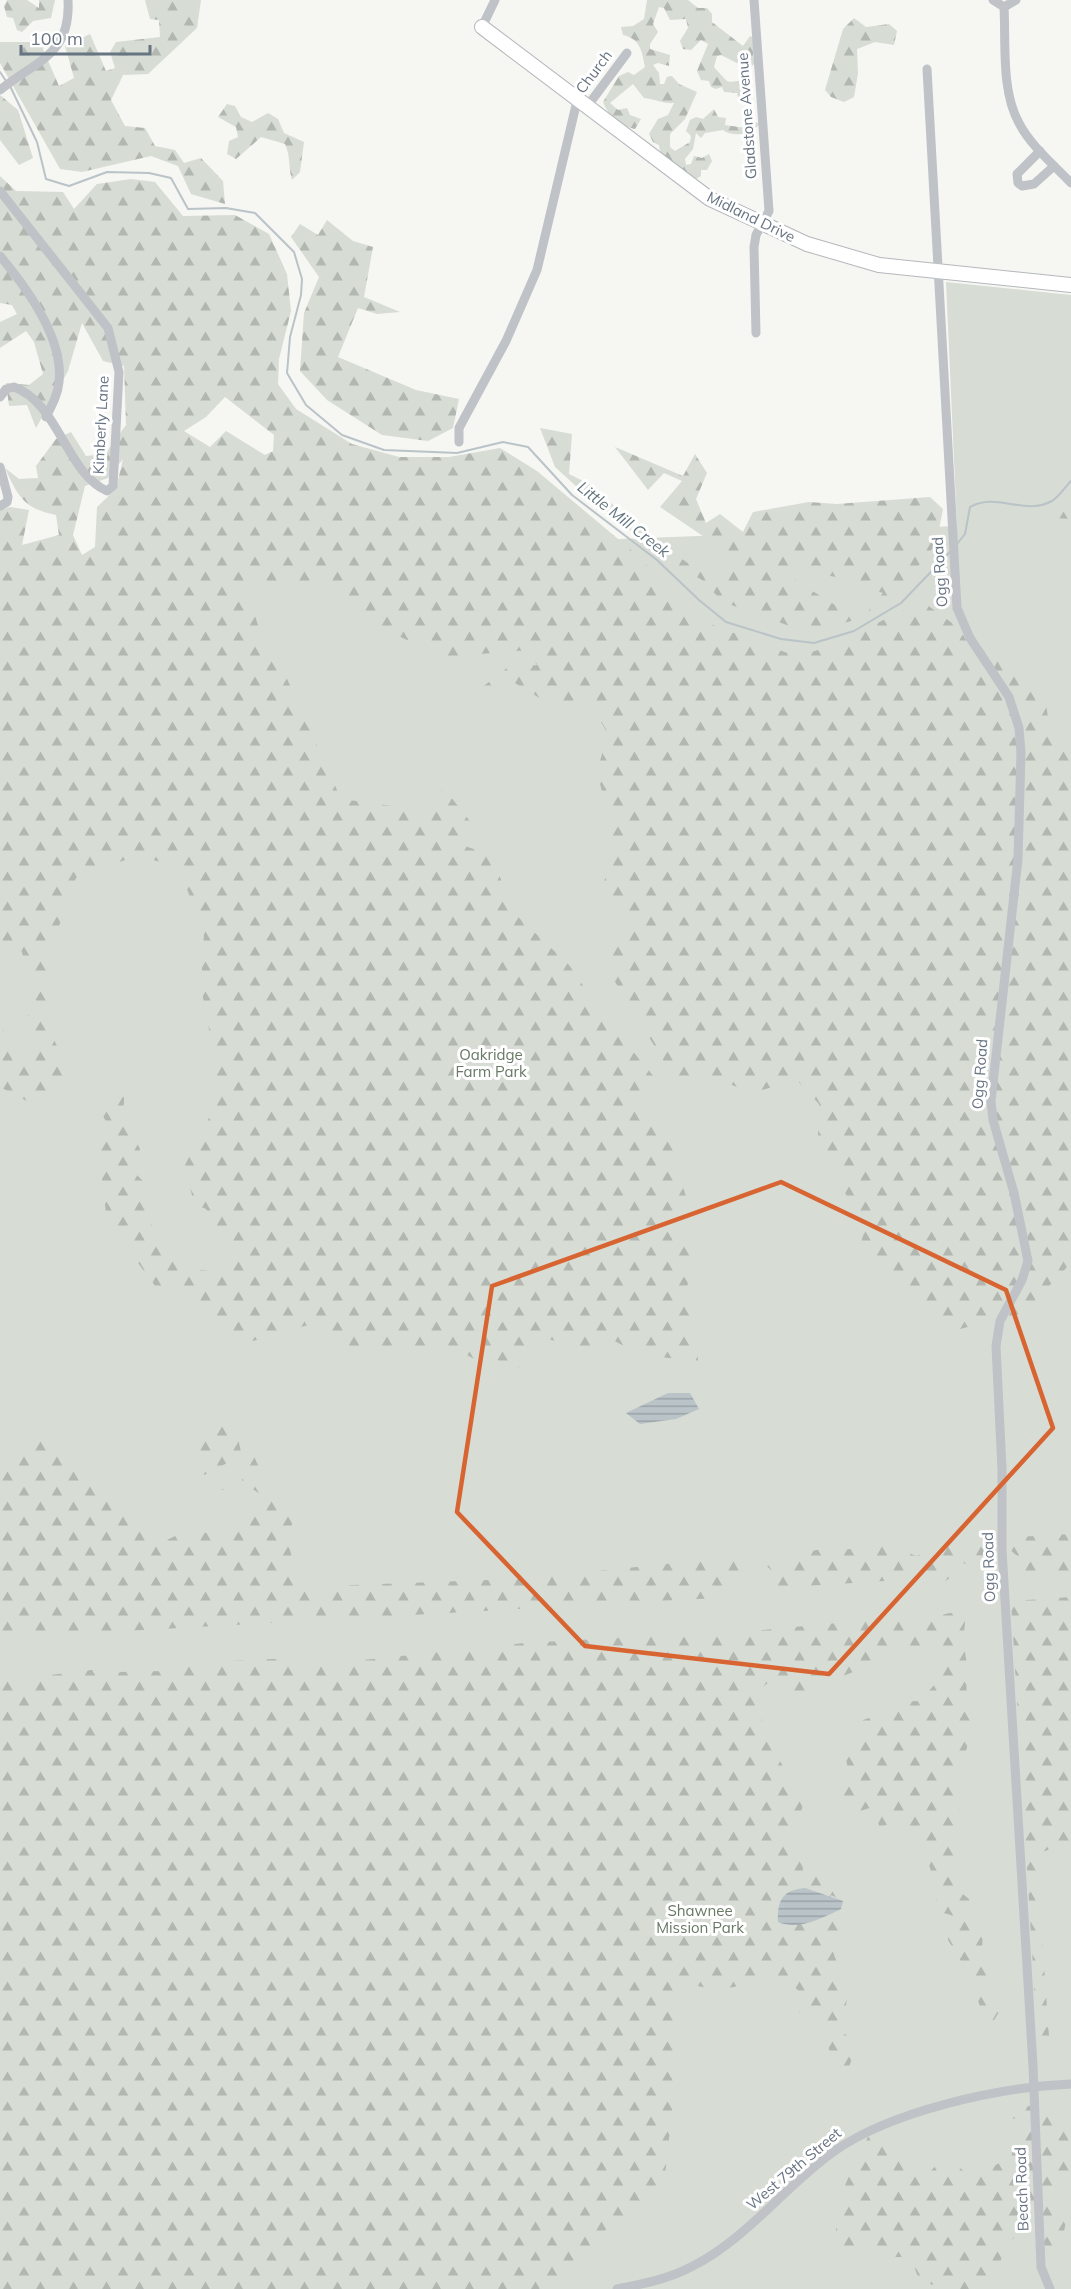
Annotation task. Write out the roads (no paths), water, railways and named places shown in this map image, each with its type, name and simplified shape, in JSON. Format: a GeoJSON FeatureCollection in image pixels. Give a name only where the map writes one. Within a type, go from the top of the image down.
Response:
{"type":"FeatureCollection","features":[{"type":"Feature","properties":{"kind":"main road","name":"Midland Drive"},"geometry":{"type":"LineString","coordinates":[[482,27],[695,189],[762,225],[851,259],[940,273],[1071,285]]}},
{"type":"Feature","properties":{"kind":"street"},"geometry":{"type":"LineString","coordinates":[[0,90],[48,55],[64,38],[68,27],[68,0]]}},
{"type":"Feature","properties":{"kind":"street"},"geometry":{"type":"LineString","coordinates":[[482,27],[495,0]]}},
{"type":"Feature","properties":{"kind":"street","name":"Gladstone Avenue"},"geometry":{"type":"LineString","coordinates":[[754,0],[769,211],[754,247],[756,333]]}},
{"type":"Feature","properties":{"kind":"street"},"geometry":{"type":"LineString","coordinates":[[993,0],[1004,7]]}},
{"type":"Feature","properties":{"kind":"street"},"geometry":{"type":"LineString","coordinates":[[1004,7],[1016,0]]}},
{"type":"Feature","properties":{"kind":"street"},"geometry":{"type":"LineString","coordinates":[[1004,7],[1008,84],[1012,109],[1024,132],[1071,183]]}},
{"type":"Feature","properties":{"kind":"street","name":"Church"},"geometry":{"type":"LineString","coordinates":[[582,104],[627,53]]}},
{"type":"Feature","properties":{"kind":"street","name":"Ogg Road"},"geometry":{"type":"LineString","coordinates":[[927,69],[940,273],[955,595],[960,620],[1015,709],[1021,753],[1018,860],[991,1101],[993,1120],[1016,1203],[1028,1261],[1022,1280],[1000,1321],[996,1346],[1002,1469],[1002,1551],[1033,2087]]}},
{"type":"Feature","properties":{"kind":"street"},"geometry":{"type":"LineString","coordinates":[[459,442],[459,428],[506,341],[537,270],[582,104]]}},
{"type":"Feature","properties":{"kind":"street"},"geometry":{"type":"LineString","coordinates":[[1040,151],[1020,168],[1017,174],[1018,183],[1022,186],[1034,184],[1054,166]]}},
{"type":"Feature","properties":{"kind":"street","name":"Kimberly Lane"},"geometry":{"type":"LineString","coordinates":[[0,191],[108,328],[119,372],[120,394],[113,486],[107,491],[93,483],[57,428],[36,402],[21,390],[14,387],[6,389],[0,397]]}},
{"type":"Feature","properties":{"kind":"street"},"geometry":{"type":"LineString","coordinates":[[0,256],[33,299],[58,353],[60,379],[57,394],[46,417]]}},
{"type":"Feature","properties":{"kind":"street"},"geometry":{"type":"LineString","coordinates":[[0,467],[8,497],[7,502],[0,506]]}},
{"type":"Feature","properties":{"kind":"street","name":"West 79th Street"},"geometry":{"type":"LineString","coordinates":[[617,2289],[664,2278],[712,2255],[831,2154],[871,2129],[926,2110],[1033,2087],[1071,2084]]}},
{"type":"Feature","properties":{"kind":"street","name":"Beach Road"},"geometry":{"type":"LineString","coordinates":[[1033,2087],[1041,2267],[1050,2289]]}},
{"type":"Feature","properties":{"kind":"waterway","name":"Little Mill Creek"},"geometry":{"type":"LineString","coordinates":[[0,72],[6,81]]}},
{"type":"Feature","properties":{"kind":"waterway","name":"Little Mill Creek"},"geometry":{"type":"LineString","coordinates":[[10,86],[37,142],[46,179],[69,186],[107,172],[149,173],[171,178],[188,209],[226,208],[255,213],[294,252],[302,279],[301,295],[290,337],[287,373],[306,405],[342,435],[384,450],[457,453],[503,442],[528,447],[572,495],[657,560],[726,622],[781,639],[814,643],[854,631],[901,603],[951,551]]}},
{"type":"Feature","properties":{"kind":"waterway","name":"Little Mill Creek"},"geometry":{"type":"LineString","coordinates":[[957,544],[965,534],[970,507],[990,502],[1021,506],[1042,505],[1055,499],[1071,481]]}},
{"type":"Feature","properties":{"kind":"park label","name":"Oakridge Farm Park"},"geometry":{"type":"Point","coordinates":[491,1064]}},
{"type":"Feature","properties":{"kind":"park label","name":"Shawnee Mission Park"},"geometry":{"type":"Point","coordinates":[700,1920]}}]}
